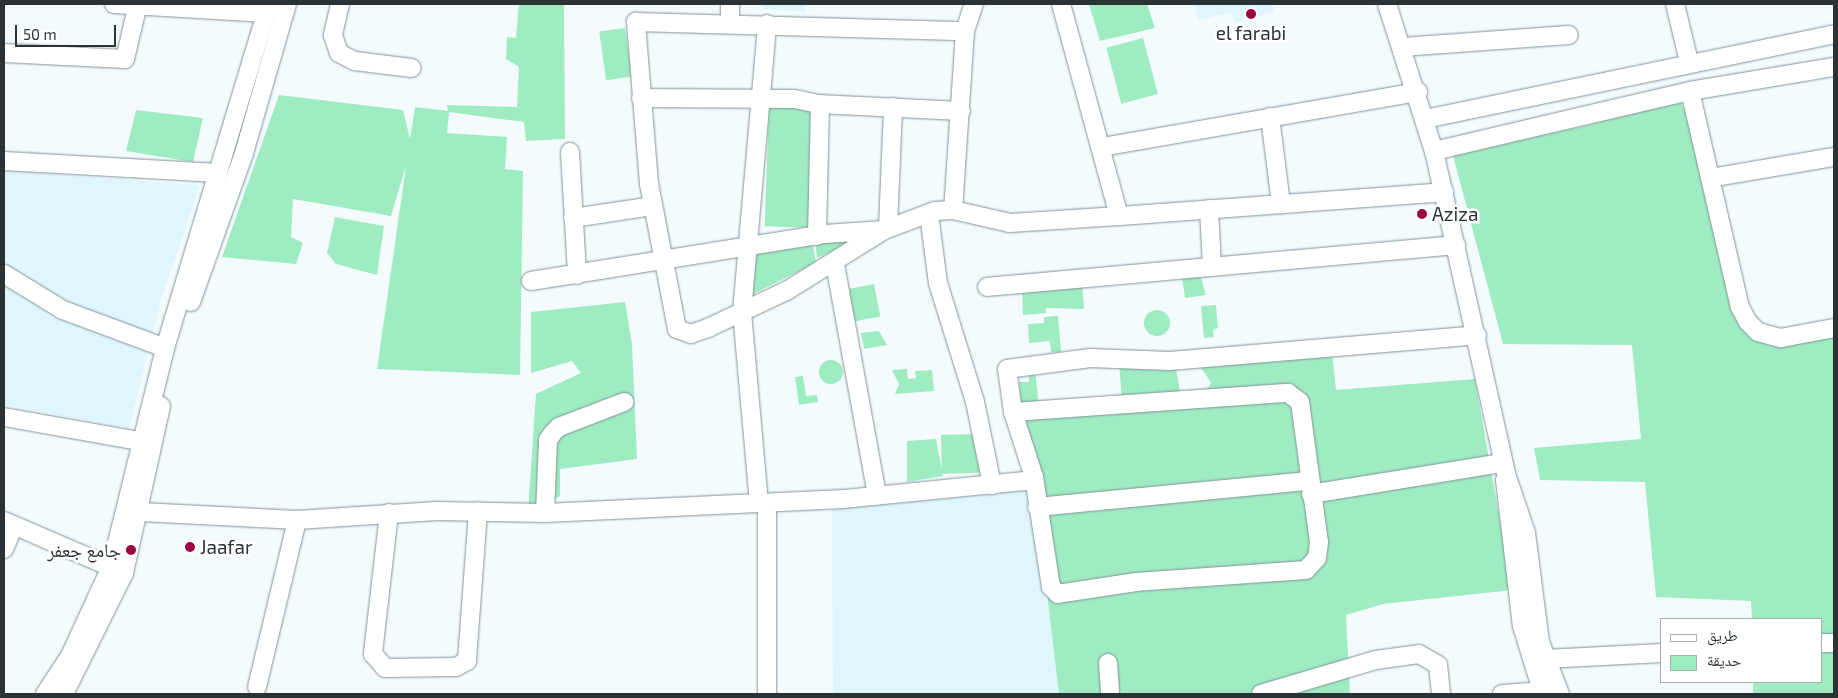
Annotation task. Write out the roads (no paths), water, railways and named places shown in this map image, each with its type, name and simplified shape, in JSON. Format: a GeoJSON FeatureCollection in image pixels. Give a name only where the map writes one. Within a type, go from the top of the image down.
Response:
{"type":"FeatureCollection","features":[{"type":"Feature","properties":{"kind":"street"},"geometry":{"type":"LineString","coordinates":[[64,694],[113,602],[141,512],[146,443],[165,348],[267,8],[114,4]]}},
{"type":"Feature","properties":{"kind":"street"},"geometry":{"type":"LineString","coordinates":[[45,694],[70,656],[110,567],[146,443],[259,106],[287,4]]}},
{"type":"Feature","properties":{"kind":"street"},"geometry":{"type":"LineString","coordinates":[[340,4],[334,35],[339,53],[355,61],[412,68]]}},
{"type":"Feature","properties":{"kind":"street"},"geometry":{"type":"LineString","coordinates":[[730,4],[730,22]]}},
{"type":"Feature","properties":{"kind":"street"},"geometry":{"type":"LineString","coordinates":[[953,210],[965,31],[974,4]]}},
{"type":"Feature","properties":{"kind":"street"},"geometry":{"type":"LineString","coordinates":[[1061,4],[1102,147],[1119,216]]}},
{"type":"Feature","properties":{"kind":"street"},"geometry":{"type":"LineString","coordinates":[[1387,4],[1418,92],[1434,151],[1477,335],[1504,469],[1526,533],[1545,659],[1560,694]]}},
{"type":"Feature","properties":{"kind":"street"},"geometry":{"type":"LineString","coordinates":[[1675,4],[1689,62]]}},
{"type":"Feature","properties":{"kind":"street"},"geometry":{"type":"LineString","coordinates":[[4,54],[125,59],[138,5]]}},
{"type":"Feature","properties":{"kind":"street"},"geometry":{"type":"LineString","coordinates":[[886,229],[834,264],[742,312],[684,334],[674,325],[661,262],[652,206],[634,24],[658,12],[730,22],[965,31]]}},
{"type":"Feature","properties":{"kind":"street"},"geometry":{"type":"LineString","coordinates":[[767,24],[742,312],[763,503],[767,694]]}},
{"type":"Feature","properties":{"kind":"street"},"geometry":{"type":"LineString","coordinates":[[1402,47],[1569,34]]}},
{"type":"Feature","properties":{"kind":"street"},"geometry":{"type":"LineString","coordinates":[[1425,119],[1689,62],[1834,34]]}},
{"type":"Feature","properties":{"kind":"street"},"geometry":{"type":"LineString","coordinates":[[1434,151],[1690,92],[1834,67]]}},
{"type":"Feature","properties":{"kind":"street"},"geometry":{"type":"LineString","coordinates":[[1102,147],[1418,92]]}},
{"type":"Feature","properties":{"kind":"street"},"geometry":{"type":"LineString","coordinates":[[1690,92],[1710,178],[1748,322],[1758,332],[1780,338],[1834,328]]}},
{"type":"Feature","properties":{"kind":"street"},"geometry":{"type":"LineString","coordinates":[[641,98],[761,102],[795,99],[820,104],[961,111]]}},
{"type":"Feature","properties":{"kind":"street"},"geometry":{"type":"LineString","coordinates":[[817,236],[820,104]]}},
{"type":"Feature","properties":{"kind":"street"},"geometry":{"type":"LineString","coordinates":[[886,229],[893,107]]}},
{"type":"Feature","properties":{"kind":"street"},"geometry":{"type":"LineString","coordinates":[[1270,117],[1281,204]]}},
{"type":"Feature","properties":{"kind":"street"},"geometry":{"type":"LineString","coordinates":[[570,152],[577,275]]}},
{"type":"Feature","properties":{"kind":"street"},"geometry":{"type":"LineString","coordinates":[[1710,178],[1834,157]]}},
{"type":"Feature","properties":{"kind":"street"},"geometry":{"type":"LineString","coordinates":[[4,161],[218,173]]}},
{"type":"Feature","properties":{"kind":"street"},"geometry":{"type":"LineString","coordinates":[[531,281],[746,249],[817,236],[886,229],[929,214],[953,210],[1010,223],[1444,192]]}},
{"type":"Feature","properties":{"kind":"street"},"geometry":{"type":"LineString","coordinates":[[574,218],[652,206]]}},
{"type":"Feature","properties":{"kind":"street"},"geometry":{"type":"LineString","coordinates":[[1209,209],[1212,267]]}},
{"type":"Feature","properties":{"kind":"street"},"geometry":{"type":"LineString","coordinates":[[929,214],[938,283],[975,402],[992,485]]}},
{"type":"Feature","properties":{"kind":"street"},"geometry":{"type":"LineString","coordinates":[[987,287],[1456,245]]}},
{"type":"Feature","properties":{"kind":"street"},"geometry":{"type":"LineString","coordinates":[[834,264],[876,495]]}},
{"type":"Feature","properties":{"kind":"street"},"geometry":{"type":"LineString","coordinates":[[4,274],[63,310],[165,348]]}},
{"type":"Feature","properties":{"kind":"street"},"geometry":{"type":"LineString","coordinates":[[1013,412],[1288,393],[1300,402],[1318,542],[1317,558],[1306,570],[1136,582],[1066,594],[1051,587],[1034,480],[1013,412],[1006,372],[1012,365],[1090,358],[1170,361],[1477,335]]}},
{"type":"Feature","properties":{"kind":"street"},"geometry":{"type":"LineString","coordinates":[[544,513],[552,434],[559,427],[624,402]]}},
{"type":"Feature","properties":{"kind":"street"},"geometry":{"type":"LineString","coordinates":[[4,417],[146,443]]}},
{"type":"Feature","properties":{"kind":"street"},"geometry":{"type":"LineString","coordinates":[[1037,507],[1310,488],[1504,469]]}},
{"type":"Feature","properties":{"kind":"street"},"geometry":{"type":"LineString","coordinates":[[1502,694],[1542,692],[1522,626],[1504,495],[1504,469]]}},
{"type":"Feature","properties":{"kind":"street"},"geometry":{"type":"LineString","coordinates":[[141,512],[297,520],[389,513],[478,511],[544,513],[763,503],[876,495],[1034,480]]}},
{"type":"Feature","properties":{"kind":"street"},"geometry":{"type":"LineString","coordinates":[[389,513],[373,654],[385,668],[456,667],[467,661],[478,511]]}},
{"type":"Feature","properties":{"kind":"street"},"geometry":{"type":"LineString","coordinates":[[256,687],[297,520]]}},
{"type":"Feature","properties":{"kind":"street"},"geometry":{"type":"LineString","coordinates":[[4,549],[9,524],[110,567]]}},
{"type":"Feature","properties":{"kind":"street"},"geometry":{"type":"LineString","coordinates":[[1545,659],[1660,653]]}},
{"type":"Feature","properties":{"kind":"street"},"geometry":{"type":"LineString","coordinates":[[1261,694],[1376,660],[1419,654],[1438,665],[1442,694]]}},
{"type":"Feature","properties":{"kind":"street"},"geometry":{"type":"LineString","coordinates":[[1108,663],[1110,694]]}},
{"type":"Feature","properties":{"kind":"place","name":"el farabi"},"geometry":{"type":"Point","coordinates":[1251,14]}},
{"type":"Feature","properties":{"kind":"place","name":"Aziza"},"geometry":{"type":"Point","coordinates":[1422,214]}},
{"type":"Feature","properties":{"kind":"place","name":"Jaafar"},"geometry":{"type":"Point","coordinates":[190,547]}},
{"type":"Feature","properties":{"kind":"place","name":"جامع جعفر"},"geometry":{"type":"Point","coordinates":[131,550]}}]}
